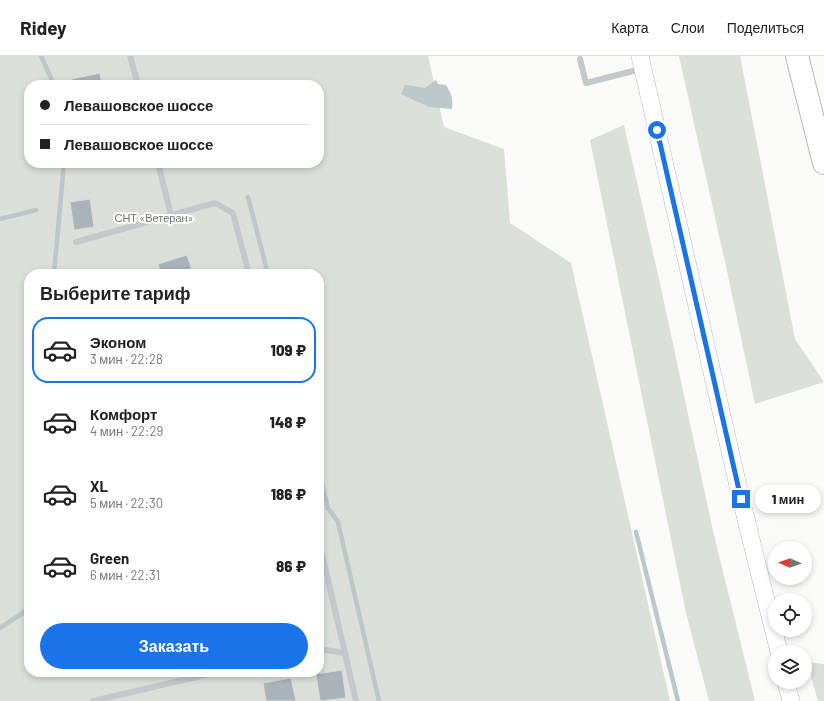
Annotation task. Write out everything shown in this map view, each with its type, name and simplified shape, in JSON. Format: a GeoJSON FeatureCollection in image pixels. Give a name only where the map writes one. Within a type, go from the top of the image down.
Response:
{"type":"FeatureCollection","features":[{"type":"Feature","properties":{"kind":"highway"},"geometry":{"type":"LineString","coordinates":[[797,56],[824,163]]}},
{"type":"Feature","properties":{"kind":"main road"},"geometry":{"type":"LineString","coordinates":[[641,62],[741,499],[776,645]]}},
{"type":"Feature","properties":{"kind":"main road"},"geometry":{"type":"LineString","coordinates":[[787,689],[790,701]]}},
{"type":"Feature","properties":{"kind":"lane"},"geometry":{"type":"LineString","coordinates":[[130,56],[137,80]]}},
{"type":"Feature","properties":{"kind":"lane"},"geometry":{"type":"LineString","coordinates":[[580,59],[586,83],[641,62]]}},
{"type":"Feature","properties":{"kind":"lane"},"geometry":{"type":"LineString","coordinates":[[159,168],[171,215]]}},
{"type":"Feature","properties":{"kind":"lane"},"geometry":{"type":"LineString","coordinates":[[76,242],[216,203],[233,213],[248,269]]}},
{"type":"Feature","properties":{"kind":"lane"},"geometry":{"type":"LineString","coordinates":[[324,562],[356,701]]}},
{"type":"Feature","properties":{"kind":"lane"},"geometry":{"type":"LineString","coordinates":[[324,650],[345,653]]}},
{"type":"Feature","properties":{"kind":"lane"},"geometry":{"type":"LineString","coordinates":[[93,701],[196,677]]}},
{"type":"Feature","properties":{"kind":"green space","name":"СНТ «Ветеран»"},"geometry":{"type":"Polygon","coordinates":[[[0,56],[428,56],[444,127],[504,149],[510,223],[571,263],[670,701],[0,701],[0,56]]]}},
{"type":"Feature","properties":{"kind":"green space"},"geometry":{"type":"Polygon","coordinates":[[[679,56],[740,56],[795,339],[824,382],[755,404],[679,56]]]}},
{"type":"Feature","properties":{"kind":"green space"},"geometry":{"type":"Polygon","coordinates":[[[624,125],[661,288],[713,531],[755,701],[709,701],[686,613],[590,140],[624,125]]]}},
{"type":"Feature","properties":{"kind":"green space"},"geometry":{"type":"Polygon","coordinates":[[[812,663],[824,664],[824,701],[818,701],[812,680],[812,663]]]}},
{"type":"Feature","properties":{"kind":"shaded area"},"geometry":{"type":"Polygon","coordinates":[[[436,80],[438,84],[446,85],[448,88],[452,97],[452,109],[429,107],[401,94],[405,85],[425,88],[436,80]]]}},
{"type":"Feature","properties":{"kind":"building"},"geometry":{"type":"Polygon","coordinates":[[[100,73],[101,80],[72,80],[100,73]]]}},
{"type":"Feature","properties":{"kind":"building"},"geometry":{"type":"Polygon","coordinates":[[[90,199],[94,227],[74,230],[70,202],[90,199]]]}},
{"type":"Feature","properties":{"kind":"building"},"geometry":{"type":"Polygon","coordinates":[[[187,255],[191,269],[160,269],[158,264],[187,255]]]}},
{"type":"Feature","properties":{"kind":"building"},"geometry":{"type":"Polygon","coordinates":[[[342,670],[346,698],[320,701],[316,677],[324,677],[324,673],[342,670]]]}},
{"type":"Feature","properties":{"kind":"building"},"geometry":{"type":"Polygon","coordinates":[[[291,678],[296,701],[266,701],[263,683],[291,678]]]}},
{"type":"Feature","properties":{"kind":"waterway"},"geometry":{"type":"LineString","coordinates":[[41,56],[52,80]]}},
{"type":"Feature","properties":{"kind":"waterway"},"geometry":{"type":"LineString","coordinates":[[54,269],[64,168]]}},
{"type":"Feature","properties":{"kind":"waterway"},"geometry":{"type":"LineString","coordinates":[[248,197],[267,269]]}},
{"type":"Feature","properties":{"kind":"waterway"},"geometry":{"type":"LineString","coordinates":[[0,219],[36,210]]}},
{"type":"Feature","properties":{"kind":"waterway"},"geometry":{"type":"LineString","coordinates":[[324,492],[328,508],[338,522],[379,701]]}},
{"type":"Feature","properties":{"kind":"waterway"},"geometry":{"type":"LineString","coordinates":[[636,532],[678,701]]}},
{"type":"Feature","properties":{"kind":"waterway"},"geometry":{"type":"LineString","coordinates":[[0,628],[24,612]]}},
{"type":"Feature","properties":{"kind":"route"},"geometry":{"type":"LineString","coordinates":[[657,130],[741,499]]}}]}
